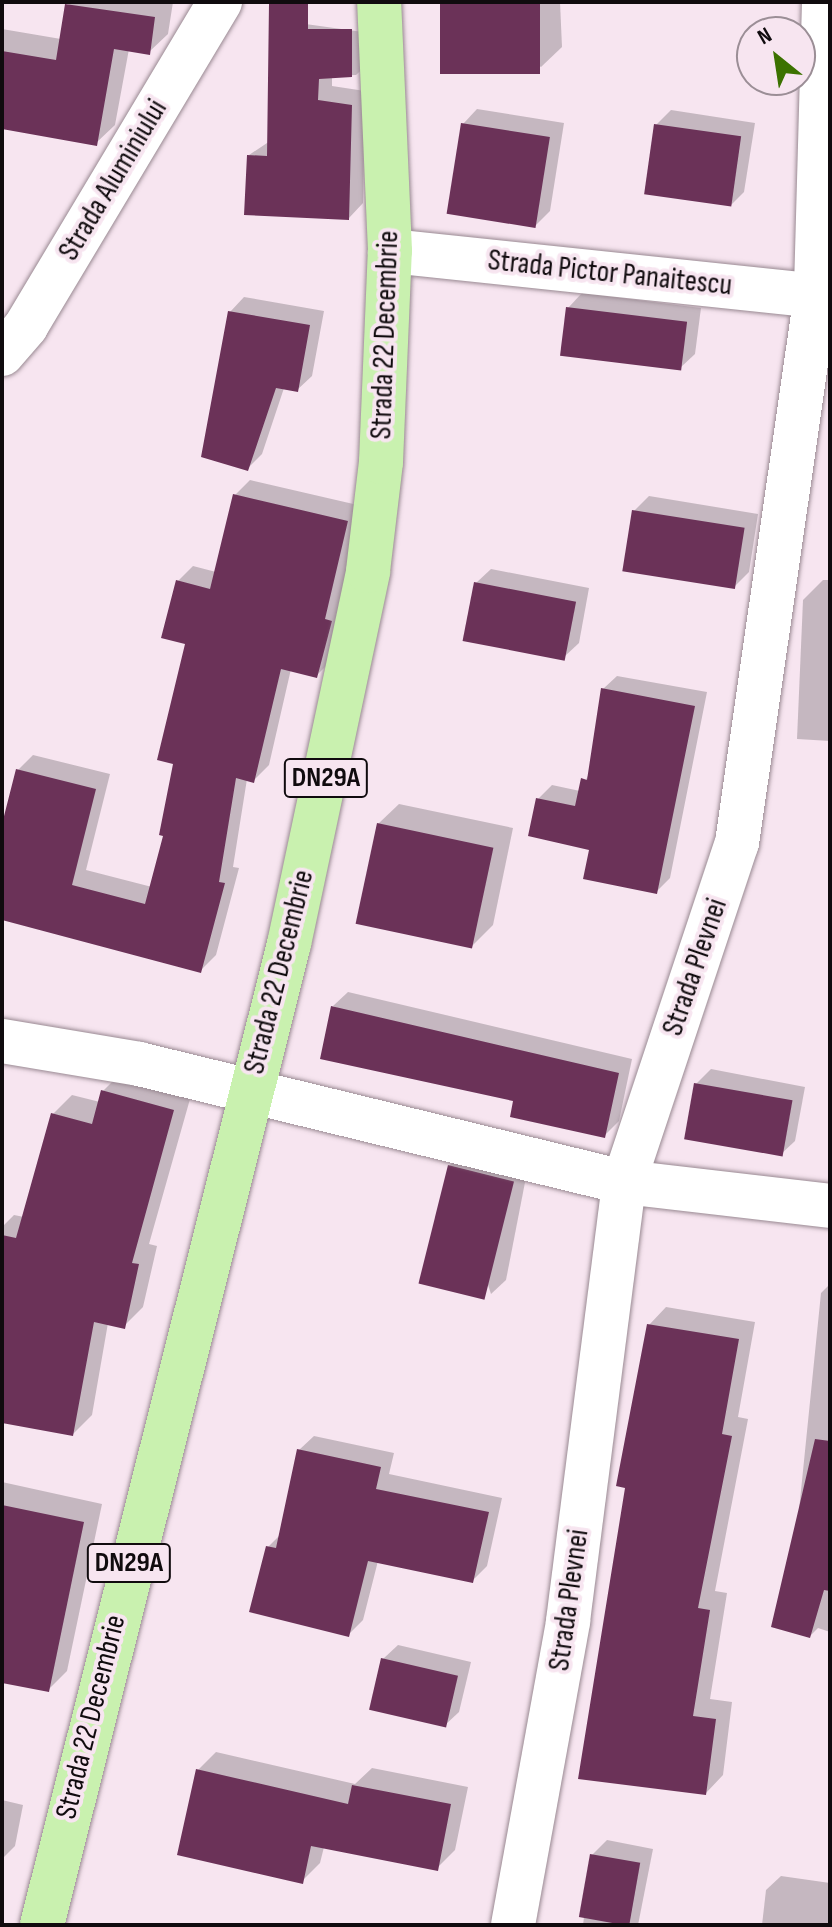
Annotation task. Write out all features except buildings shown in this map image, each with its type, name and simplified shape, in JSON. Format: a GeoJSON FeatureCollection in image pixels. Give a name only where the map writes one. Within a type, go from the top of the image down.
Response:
{"type":"FeatureCollection","features":[{"type":"Feature","properties":{"kind":"main road","name":"Strada 22 Decembrie"},"geometry":{"type":"LineString","coordinates":[[42,1925],[249,1090],[289,944],[368,571],[381,462],[390,251],[379,2]]}},
{"type":"Feature","properties":{"kind":"street","name":"Strada Aluminiului"},"geometry":{"type":"LineString","coordinates":[[2,354],[26,326],[220,2]]}},
{"type":"Feature","properties":{"kind":"street","name":"Strada Plevnei"},"geometry":{"type":"LineString","coordinates":[[513,1925],[568,1621],[624,1182],[737,843],[825,303],[824,2]]}},
{"type":"Feature","properties":{"kind":"street","name":"Strada Pictor Panaitescu"},"geometry":{"type":"LineString","coordinates":[[390,251],[825,303]]}},
{"type":"Feature","properties":{"kind":"street"},"geometry":{"type":"LineString","coordinates":[[2,1041],[249,1090],[624,1182],[830,1206]]}}]}
